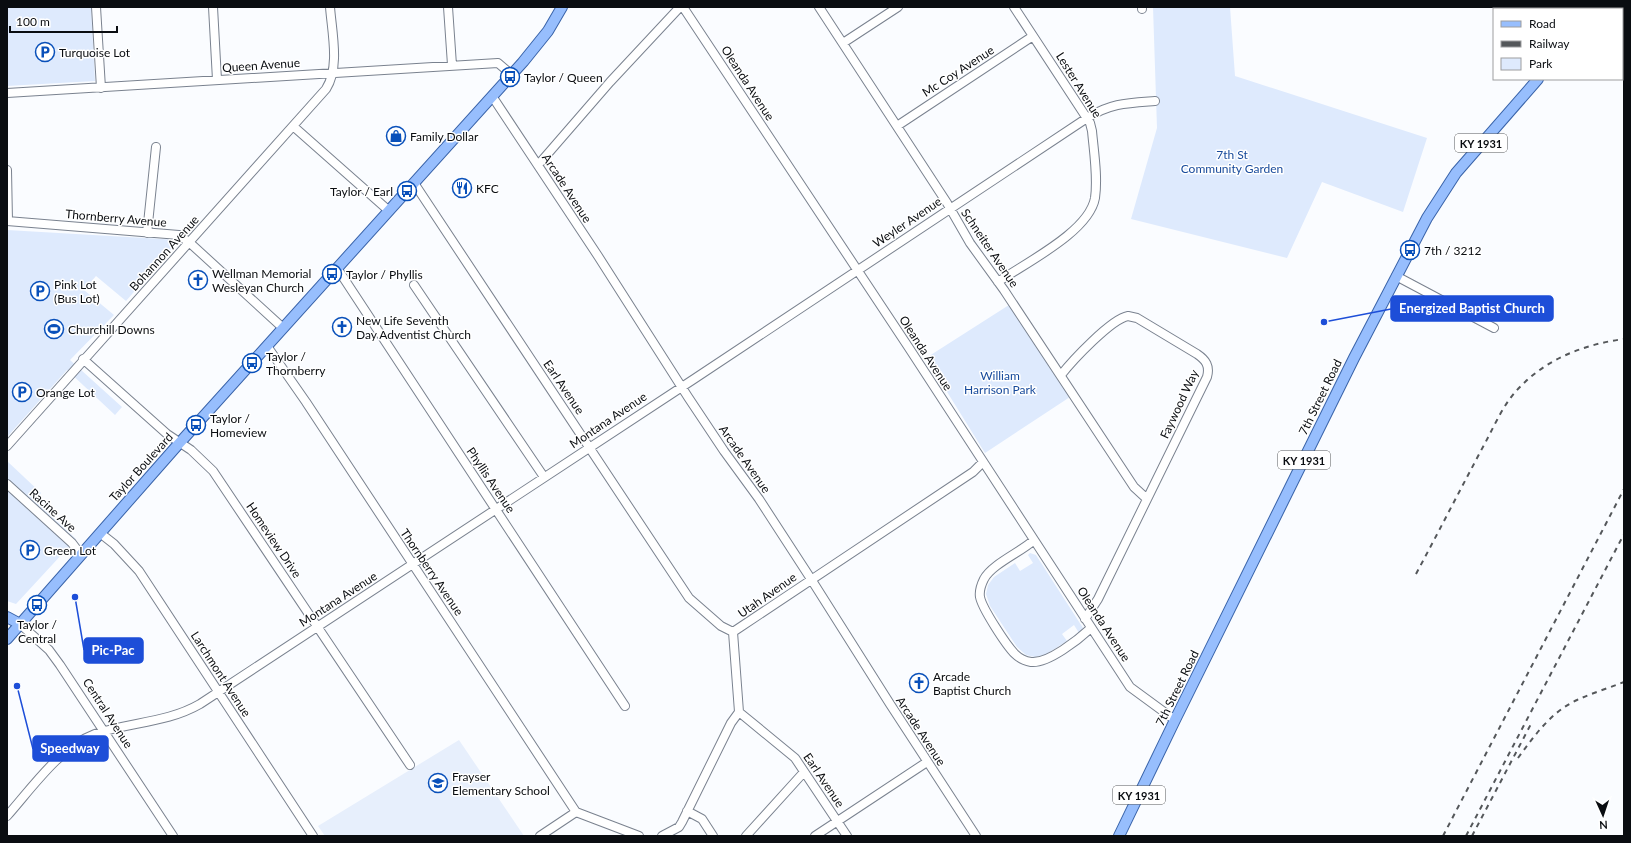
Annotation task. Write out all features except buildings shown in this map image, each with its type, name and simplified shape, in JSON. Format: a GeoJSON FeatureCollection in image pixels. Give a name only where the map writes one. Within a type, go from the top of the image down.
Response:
{"type":"FeatureCollection","features":[{"type":"Feature","properties":{"kind":"main road","name":"Taylor Boulevard"},"geometry":{"type":"LineString","coordinates":[[7,638],[388,210],[512,75],[548,31],[562,7]]}},
{"type":"Feature","properties":{"kind":"main road","name":"7th Street Road"},"geometry":{"type":"LineString","coordinates":[[1119,836],[1174,720],[1396,276],[1427,218],[1447,185],[1472,153],[1537,80]]}},
{"type":"Feature","properties":{"kind":"main road","name":"Central Avenue"},"geometry":{"type":"LineString","coordinates":[[7,616],[20,624]]}},
{"type":"Feature","properties":{"kind":"street"},"geometry":{"type":"LineString","coordinates":[[96,7],[101,88]]}},
{"type":"Feature","properties":{"kind":"street"},"geometry":{"type":"LineString","coordinates":[[212,7],[217,80]]}},
{"type":"Feature","properties":{"kind":"street"},"geometry":{"type":"LineString","coordinates":[[330,7],[333,73]]}},
{"type":"Feature","properties":{"kind":"street"},"geometry":{"type":"LineString","coordinates":[[448,7],[452,65]]}},
{"type":"Feature","properties":{"kind":"street"},"geometry":{"type":"LineString","coordinates":[[538,165],[610,82],[680,7]]}},
{"type":"Feature","properties":{"kind":"street","name":"Oleanda Avenue"},"geometry":{"type":"LineString","coordinates":[[683,7],[905,342],[1130,687],[1174,720]]}},
{"type":"Feature","properties":{"kind":"street","name":"Schneiter Avenue"},"geometry":{"type":"LineString","coordinates":[[819,7],[950,208],[970,243],[1061,375],[1134,487],[1147,499]]}},
{"type":"Feature","properties":{"kind":"street"},"geometry":{"type":"LineString","coordinates":[[843,43],[898,7]]}},
{"type":"Feature","properties":{"kind":"street","name":"Lester Avenue"},"geometry":{"type":"LineString","coordinates":[[998,282],[1070,234],[1088,216],[1093,204],[1095,192],[1092,131],[1087,118],[1014,7]]}},
{"type":"Feature","properties":{"kind":"street","name":"Mc Coy Avenue"},"geometry":{"type":"LineString","coordinates":[[897,126],[1033,36]]}},
{"type":"Feature","properties":{"kind":"street","name":"Queen Avenue"},"geometry":{"type":"LineString","coordinates":[[7,93],[498,63],[512,75]]}},
{"type":"Feature","properties":{"kind":"street","name":"Bohannon Avenue"},"geometry":{"type":"LineString","coordinates":[[7,446],[83,359],[190,243],[326,89],[331,81],[333,73]]}},
{"type":"Feature","properties":{"kind":"street","name":"Arcade Avenue"},"geometry":{"type":"LineString","coordinates":[[492,96],[682,387],[811,579],[927,762],[976,836]]}},
{"type":"Feature","properties":{"kind":"street","name":"Weyler Avenue"},"geometry":{"type":"LineString","coordinates":[[682,387],[1087,118],[1104,108],[1118,104],[1155,101]]}},
{"type":"Feature","properties":{"kind":"street"},"geometry":{"type":"LineString","coordinates":[[293,126],[388,210]]}},
{"type":"Feature","properties":{"kind":"street"},"geometry":{"type":"LineString","coordinates":[[147,233],[156,147]]}},
{"type":"Feature","properties":{"kind":"street"},"geometry":{"type":"LineString","coordinates":[[7,170],[8,221]]}},
{"type":"Feature","properties":{"kind":"street","name":"Earl Avenue"},"geometry":{"type":"LineString","coordinates":[[414,183],[690,598],[721,626],[733,632]]}},
{"type":"Feature","properties":{"kind":"street","name":"Thornberry Avenue"},"geometry":{"type":"LineString","coordinates":[[8,221],[178,235],[190,243],[283,328]]}},
{"type":"Feature","properties":{"kind":"street","name":"Phyllis Avenue"},"geometry":{"type":"LineString","coordinates":[[337,268],[625,706]]}},
{"type":"Feature","properties":{"kind":"street"},"geometry":{"type":"LineString","coordinates":[[1396,276],[1494,328]]}},
{"type":"Feature","properties":{"kind":"street"},"geometry":{"type":"LineString","coordinates":[[414,285],[544,477]]}},
{"type":"Feature","properties":{"kind":"street","name":"Faywood Way"},"geometry":{"type":"LineString","coordinates":[[1061,375],[1078,354],[1115,322],[1128,316],[1137,318],[1186,347],[1206,362],[1208,367],[1207,377],[1098,599],[1085,619]]}},
{"type":"Feature","properties":{"kind":"street","name":"Thornberry Avenue"},"geometry":{"type":"LineString","coordinates":[[267,346],[576,812]]}},
{"type":"Feature","properties":{"kind":"street","name":"Homeview Drive"},"geometry":{"type":"LineString","coordinates":[[83,359],[162,430],[202,460],[213,471],[410,765]]}},
{"type":"Feature","properties":{"kind":"street","name":"Montana Avenue"},"geometry":{"type":"LineString","coordinates":[[7,816],[64,753],[79,742],[104,731],[173,716],[189,710],[317,628],[682,387]]}},
{"type":"Feature","properties":{"kind":"street","name":"Utah Avenue"},"geometry":{"type":"LineString","coordinates":[[740,712],[733,632],[746,625],[768,607],[973,472],[982,462]]}},
{"type":"Feature","properties":{"kind":"street","name":"Racine Ave"},"geometry":{"type":"LineString","coordinates":[[7,484],[72,543],[80,555]]}},
{"type":"Feature","properties":{"kind":"street","name":"Larchmont Avenue"},"geometry":{"type":"LineString","coordinates":[[100,533],[114,544],[138,571],[313,836]]}},
{"type":"Feature","properties":{"kind":"street"},"geometry":{"type":"LineString","coordinates":[[1034,540],[1024,549],[994,568],[984,578],[980,591],[984,608],[1015,654],[1024,660],[1031,662],[1045,660],[1081,637],[1091,628]]}},
{"type":"Feature","properties":{"kind":"street","name":"Central Avenue"},"geometry":{"type":"LineString","coordinates":[[20,624],[49,650],[173,836]]}},
{"type":"Feature","properties":{"kind":"street"},"geometry":{"type":"LineString","coordinates":[[662,836],[679,827],[731,723],[740,712]]}},
{"type":"Feature","properties":{"kind":"street","name":"Earl Avenue"},"geometry":{"type":"LineString","coordinates":[[740,712],[795,758],[847,836]]}},
{"type":"Feature","properties":{"kind":"street"},"geometry":{"type":"LineString","coordinates":[[815,836],[927,762]]}},
{"type":"Feature","properties":{"kind":"street"},"geometry":{"type":"LineString","coordinates":[[746,836],[804,772]]}},
{"type":"Feature","properties":{"kind":"street"},"geometry":{"type":"LineString","coordinates":[[688,811],[702,819],[713,836]]}},
{"type":"Feature","properties":{"kind":"street"},"geometry":{"type":"LineString","coordinates":[[540,836],[576,812],[639,836]]}},
{"type":"Feature","properties":{"kind":"shaded area","name":"Frayser Elementary School"},"geometry":{"type":"Polygon","coordinates":[[[459,740],[524,836],[325,836],[318,826],[459,740]]]}},
{"type":"Feature","properties":{"kind":"green space","name":"Turquoise Lot"},"geometry":{"type":"Polygon","coordinates":[[[7,7],[91,7],[95,81],[7,86],[7,7]]]}},
{"type":"Feature","properties":{"kind":"green space","name":"7th St Community Garden"},"geometry":{"type":"Polygon","coordinates":[[[1153,7],[1230,7],[1235,76],[1427,138],[1403,212],[1322,182],[1287,258],[1131,219],[1157,128],[1153,7]]]}},
{"type":"Feature","properties":{"kind":"green space","name":"Churchill Downs"},"geometry":{"type":"Polygon","coordinates":[[[7,230],[179,240],[126,301],[96,276],[84,290],[114,315],[70,360],[122,407],[115,415],[67,370],[7,437],[7,230]]]}},
{"type":"Feature","properties":{"kind":"green space","name":"William Harrison Park"},"geometry":{"type":"Polygon","coordinates":[[[1009,305],[1070,397],[985,453],[926,358],[1009,305]]]}},
{"type":"Feature","properties":{"kind":"green space"},"geometry":{"type":"Polygon","coordinates":[[[7,461],[41,493],[35,501],[76,539],[16,604],[7,601],[7,461]]]}},
{"type":"Feature","properties":{"kind":"green space"},"geometry":{"type":"Polygon","coordinates":[[[1030,553],[1036,555],[1083,628],[1079,633],[1074,625],[1062,634],[1067,641],[1045,655],[1035,657],[1026,655],[1017,647],[990,606],[986,594],[988,585],[994,577],[1015,563],[1020,571],[1033,563],[1028,555],[1030,553]]]}},
{"type":"Feature","properties":{"kind":"railway"},"geometry":{"type":"LineString","coordinates":[[1416,574],[1500,414],[1515,392],[1532,376],[1555,360],[1582,349],[1610,341],[1624,339]]}},
{"type":"Feature","properties":{"kind":"railway"},"geometry":{"type":"LineString","coordinates":[[1443,836],[1624,489]]}},
{"type":"Feature","properties":{"kind":"railway"},"geometry":{"type":"LineString","coordinates":[[1466,836],[1624,534]]}},
{"type":"Feature","properties":{"kind":"railway"},"geometry":{"type":"LineString","coordinates":[[1518,758],[1544,725],[1559,711],[1577,700],[1624,682]]}},
{"type":"Feature","properties":{"kind":"railway"},"geometry":{"type":"LineString","coordinates":[[1472,836],[1531,724]]}},
{"type":"Feature","properties":{"kind":"place","name":"Turquoise Lot"},"geometry":{"type":"Point","coordinates":[45,52]}},
{"type":"Feature","properties":{"kind":"place","name":"Taylor / Queen"},"geometry":{"type":"Point","coordinates":[510,77]}},
{"type":"Feature","properties":{"kind":"place","name":"Family Dollar"},"geometry":{"type":"Point","coordinates":[396,136]}},
{"type":"Feature","properties":{"kind":"place","name":"KFC"},"geometry":{"type":"Point","coordinates":[462,188]}},
{"type":"Feature","properties":{"kind":"place","name":"Taylor / Earl"},"geometry":{"type":"Point","coordinates":[407,191]}},
{"type":"Feature","properties":{"kind":"place","name":"7th / 3212"},"geometry":{"type":"Point","coordinates":[1410,250]}},
{"type":"Feature","properties":{"kind":"place","name":"Taylor / Phyllis"},"geometry":{"type":"Point","coordinates":[332,274]}},
{"type":"Feature","properties":{"kind":"place","name":"Wellman Memorial Wesleyan Church"},"geometry":{"type":"Point","coordinates":[198,280]}},
{"type":"Feature","properties":{"kind":"place","name":"Pink Lot (Bus Lot)"},"geometry":{"type":"Point","coordinates":[40,291]}},
{"type":"Feature","properties":{"kind":"place","name":"Energized Baptist Church"},"geometry":{"type":"Point","coordinates":[1324,322]}},
{"type":"Feature","properties":{"kind":"place","name":"New Life Seventh Day Adventist Church"},"geometry":{"type":"Point","coordinates":[342,327]}},
{"type":"Feature","properties":{"kind":"place","name":"Churchill Downs"},"geometry":{"type":"Point","coordinates":[54,329]}},
{"type":"Feature","properties":{"kind":"place","name":"Taylor / Thornberry"},"geometry":{"type":"Point","coordinates":[252,363]}},
{"type":"Feature","properties":{"kind":"place","name":"Orange Lot"},"geometry":{"type":"Point","coordinates":[22,392]}},
{"type":"Feature","properties":{"kind":"place","name":"Taylor / Homeview"},"geometry":{"type":"Point","coordinates":[196,425]}},
{"type":"Feature","properties":{"kind":"place","name":"Green Lot"},"geometry":{"type":"Point","coordinates":[30,550]}},
{"type":"Feature","properties":{"kind":"place","name":"Pic-Pac"},"geometry":{"type":"Point","coordinates":[75,597]}},
{"type":"Feature","properties":{"kind":"place","name":"Taylor / Central"},"geometry":{"type":"Point","coordinates":[37,605]}},
{"type":"Feature","properties":{"kind":"place","name":"Arcade Baptist Church"},"geometry":{"type":"Point","coordinates":[919,683]}},
{"type":"Feature","properties":{"kind":"place","name":"Speedway"},"geometry":{"type":"Point","coordinates":[17,686]}},
{"type":"Feature","properties":{"kind":"place","name":"Frayser Elementary School"},"geometry":{"type":"Point","coordinates":[438,783]}}]}
